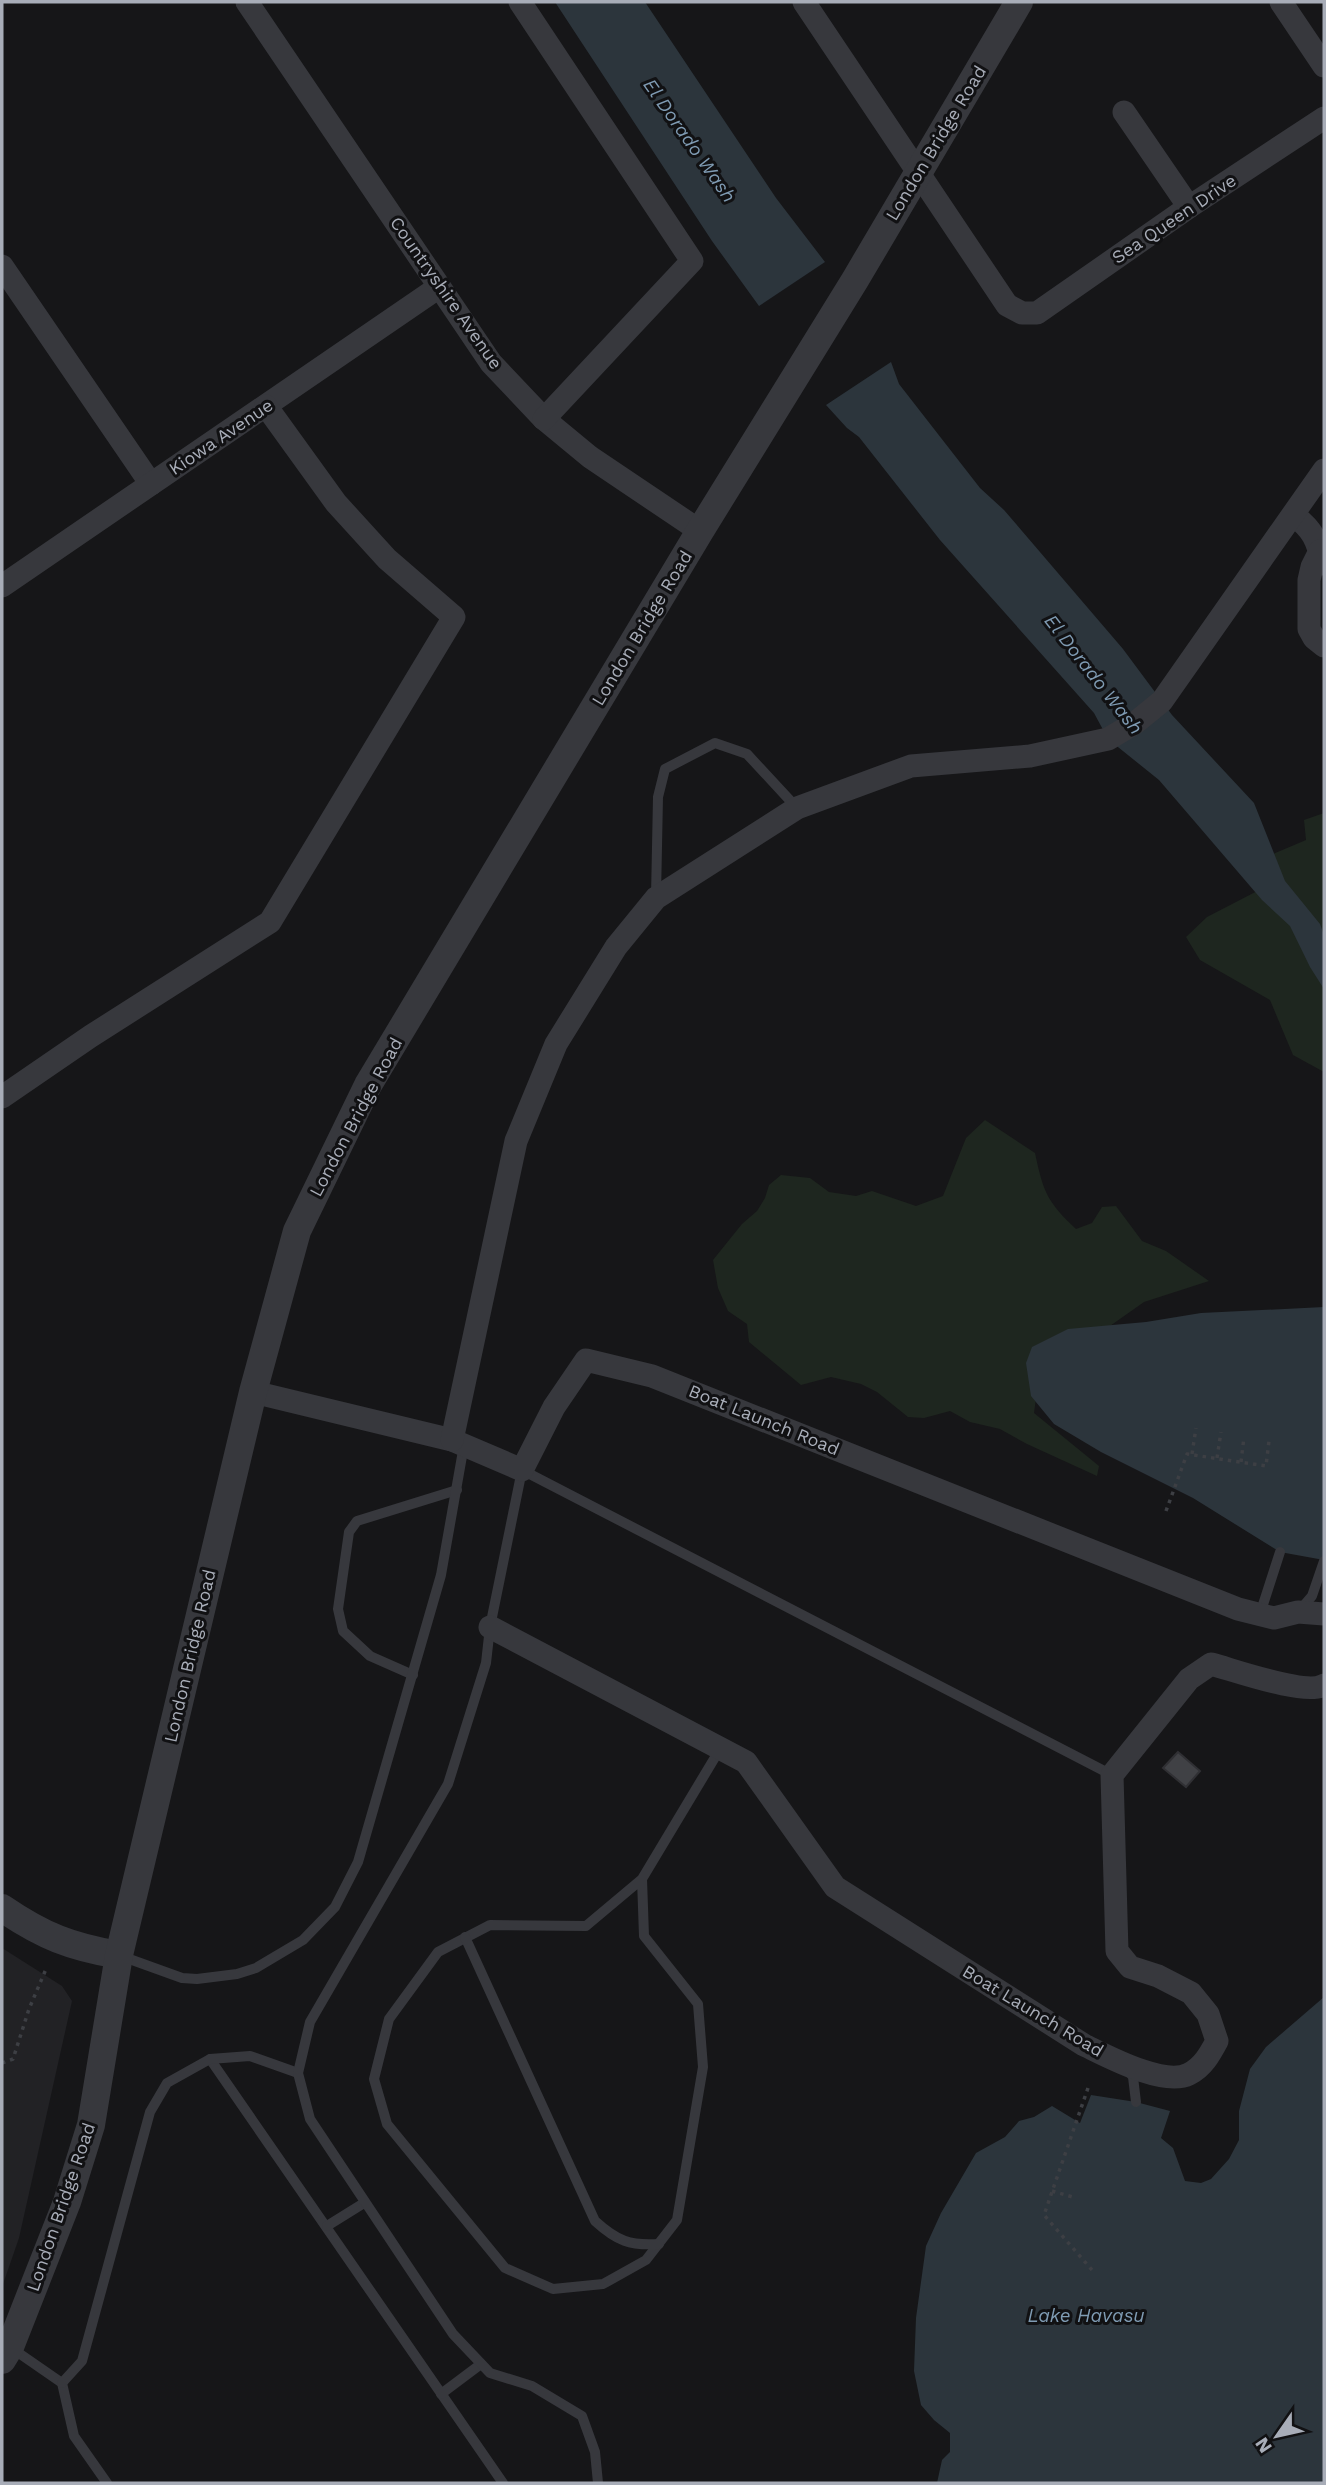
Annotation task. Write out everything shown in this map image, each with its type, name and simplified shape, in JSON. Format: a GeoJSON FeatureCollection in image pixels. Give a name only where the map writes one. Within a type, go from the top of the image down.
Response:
{"type":"FeatureCollection","features":[{"type":"Feature","properties":{"kind":"street","name":"Countryshire Avenue"},"geometry":{"type":"LineString","coordinates":[[247,2],[491,363],[544,419],[590,457],[700,531]]}},
{"type":"Feature","properties":{"kind":"street"},"geometry":{"type":"LineString","coordinates":[[520,2],[692,261],[544,419]]}},
{"type":"Feature","properties":{"kind":"street"},"geometry":{"type":"LineString","coordinates":[[804,2],[918,173]]}},
{"type":"Feature","properties":{"kind":"street","name":"London Bridge Road"},"geometry":{"type":"LineString","coordinates":[[6,2353],[66,2202],[91,2125],[119,1955],[253,1392],[297,1231],[368,1085],[1019,2]]}},
{"type":"Feature","properties":{"kind":"street"},"geometry":{"type":"LineString","coordinates":[[1281,2],[1324,66]]}},
{"type":"Feature","properties":{"kind":"street"},"geometry":{"type":"LineString","coordinates":[[1124,113],[1189,207]]}},
{"type":"Feature","properties":{"kind":"street","name":"Sea Queen Drive"},"geometry":{"type":"LineString","coordinates":[[918,173],[1007,305],[1022,313],[1037,313],[1189,207],[1324,118]]}},
{"type":"Feature","properties":{"kind":"street"},"geometry":{"type":"LineString","coordinates":[[2,266],[151,484]]}},
{"type":"Feature","properties":{"kind":"street","name":"Kiowa Avenue"},"geometry":{"type":"LineString","coordinates":[[2,586],[439,287]]}},
{"type":"Feature","properties":{"kind":"street"},"geometry":{"type":"LineString","coordinates":[[2,1097],[91,1036],[270,922],[454,617],[387,559],[336,503],[266,407]]}},
{"type":"Feature","properties":{"kind":"street"},"geometry":{"type":"LineString","coordinates":[[458,1443],[516,1141],[556,1044],[615,947],[656,898],[797,808],[911,766],[1030,756],[1108,739],[1135,723],[1162,701],[1324,470]]}},
{"type":"Feature","properties":{"kind":"street"},"geometry":{"type":"LineString","coordinates":[[1293,515],[1306,524],[1314,535],[1322,560],[1312,567],[1309,580],[1309,629],[1314,638],[1324,646]]}},
{"type":"Feature","properties":{"kind":"street","name":"Boat Launch Road"},"geometry":{"type":"LineString","coordinates":[[522,1470],[554,1407],[586,1360],[652,1376],[1238,1609],[1274,1618],[1298,1612],[1324,1614]]}},
{"type":"Feature","properties":{"kind":"street"},"geometry":{"type":"LineString","coordinates":[[253,1392],[458,1443],[522,1470]]}},
{"type":"Feature","properties":{"kind":"street","name":"Boat Launch Road"},"geometry":{"type":"LineString","coordinates":[[490,1627],[746,1762],[835,1887],[1084,2045],[1125,2064],[1169,2078],[1188,2075],[1206,2060],[1217,2041],[1208,2014],[1191,1993],[1158,1976],[1130,1967],[1117,1951],[1112,1775]]}},
{"type":"Feature","properties":{"kind":"street"},"geometry":{"type":"LineString","coordinates":[[1112,1775],[1189,1679],[1211,1664],[1294,1687],[1319,1688],[1324,1685]]}},
{"type":"Feature","properties":{"kind":"street"},"geometry":{"type":"LineString","coordinates":[[2,1909],[34,1930],[71,1945],[119,1955]]}},
{"type":"Feature","properties":{"kind":"lane"},"geometry":{"type":"LineString","coordinates":[[656,898],[658,797],[665,769],[715,743],[747,754],[797,808]]}},
{"type":"Feature","properties":{"kind":"lane"},"geometry":{"type":"LineString","coordinates":[[119,1955],[181,1978],[197,1979],[237,1974],[256,1968],[284,1953],[318,1927],[335,1907],[358,1862],[441,1575],[457,1490],[458,1443]]}},
{"type":"Feature","properties":{"kind":"lane"},"geometry":{"type":"LineString","coordinates":[[598,2483],[595,2452],[582,2416],[532,2386],[489,2373],[453,2334],[310,2119],[299,2073],[310,2022],[449,1784],[486,1663],[490,1627],[522,1470],[1112,1775]]}},
{"type":"Feature","properties":{"kind":"lane"},"geometry":{"type":"LineString","coordinates":[[412,1675],[370,1656],[343,1631],[338,1609],[349,1532],[357,1521],[457,1490]]}},
{"type":"Feature","properties":{"kind":"lane"},"geometry":{"type":"LineString","coordinates":[[1260,1614],[1280,1552]]}},
{"type":"Feature","properties":{"kind":"lane"},"geometry":{"type":"LineString","coordinates":[[1298,1612],[1312,1596],[1324,1561]]}},
{"type":"Feature","properties":{"kind":"lane"},"geometry":{"type":"LineString","coordinates":[[642,1880],[644,1936],[698,2004],[703,2067],[677,2220],[646,2260],[603,2284],[553,2289],[505,2269],[387,2124],[374,2079],[389,2018],[438,1952],[490,1925],[586,1926],[642,1880],[720,1749]]}},
{"type":"Feature","properties":{"kind":"lane"},"geometry":{"type":"LineString","coordinates":[[466,1937],[595,2221],[611,2236],[637,2245],[659,2244]]}},
{"type":"Feature","properties":{"kind":"lane"},"geometry":{"type":"LineString","coordinates":[[62,2383],[82,2361],[150,2112],[167,2083],[210,2059],[250,2056],[299,2073]]}},
{"type":"Feature","properties":{"kind":"lane"},"geometry":{"type":"LineString","coordinates":[[210,2059],[503,2483]]}},
{"type":"Feature","properties":{"kind":"lane"},"geometry":{"type":"LineString","coordinates":[[1125,2064],[1133,2077],[1136,2102]]}},
{"type":"Feature","properties":{"kind":"lane"},"geometry":{"type":"LineString","coordinates":[[327,2226],[364,2203]]}},
{"type":"Feature","properties":{"kind":"lane"},"geometry":{"type":"LineString","coordinates":[[6,2353],[62,2383],[74,2436],[107,2483]]}},
{"type":"Feature","properties":{"kind":"lane"},"geometry":{"type":"LineString","coordinates":[[441,2394],[481,2364]]}},
{"type":"Feature","properties":{"kind":"path"},"geometry":{"type":"LineString","coordinates":[[1192,1454],[1196,1428]]}},
{"type":"Feature","properties":{"kind":"path"},"geometry":{"type":"LineString","coordinates":[[1217,1458],[1221,1432]]}},
{"type":"Feature","properties":{"kind":"path"},"geometry":{"type":"LineString","coordinates":[[1241,1462],[1244,1437]]}},
{"type":"Feature","properties":{"kind":"path"},"geometry":{"type":"LineString","coordinates":[[1166,1511],[1187,1454],[1266,1466],[1269,1441]]}},
{"type":"Feature","properties":{"kind":"path"},"geometry":{"type":"LineString","coordinates":[[2,2063],[13,2059],[29,2009],[46,1969]]}},
{"type":"Feature","properties":{"kind":"path"},"geometry":{"type":"LineString","coordinates":[[1088,2088],[1044,2215],[1092,2270]]}},
{"type":"Feature","properties":{"kind":"path"},"geometry":{"type":"LineString","coordinates":[[1052,2190],[1076,2198]]}},
{"type":"Feature","properties":{"kind":"shaded area"},"geometry":{"type":"Polygon","coordinates":[[[1324,813],[1324,1072],[1293,1055],[1270,1000],[1200,960],[1186,937],[1207,917],[1265,887],[1266,857],[1306,840],[1304,820],[1324,813]]]}},
{"type":"Feature","properties":{"kind":"shaded area"},"geometry":{"type":"Polygon","coordinates":[[[985,1120],[1035,1153],[1052,1203],[1076,1229],[1092,1223],[1102,1207],[1116,1206],[1142,1241],[1166,1251],[1209,1281],[1144,1302],[1039,1376],[1034,1413],[1099,1466],[1097,1476],[1000,1429],[970,1422],[950,1411],[924,1418],[908,1417],[877,1392],[861,1384],[831,1377],[801,1385],[749,1342],[747,1324],[728,1311],[718,1288],[713,1260],[742,1224],[757,1211],[769,1185],[781,1175],[810,1178],[829,1192],[856,1196],[872,1191],[916,1206],[943,1196],[966,1138],[985,1120]]]}},
{"type":"Feature","properties":{"kind":"shaded area"},"geometry":{"type":"Polygon","coordinates":[[[2,1948],[62,1986],[72,2001],[19,2238],[2,2287],[2,1948]]]}},
{"type":"Feature","properties":{"kind":"water","name":"El Dorado Wash"},"geometry":{"type":"Polygon","coordinates":[[[555,2],[645,2],[776,198],[825,262],[759,306],[712,241],[555,2]]]}},
{"type":"Feature","properties":{"kind":"water","name":"El Dorado Wash"},"geometry":{"type":"Polygon","coordinates":[[[891,362],[899,384],[980,488],[1004,510],[1123,649],[1172,715],[1254,803],[1285,881],[1320,924],[1324,935],[1324,989],[1290,926],[1262,900],[1159,780],[1108,739],[1094,713],[940,540],[859,437],[826,405],[891,362]]]}},
{"type":"Feature","properties":{"kind":"water"},"geometry":{"type":"Polygon","coordinates":[[[1324,1307],[1324,1560],[1280,1552],[1193,1498],[1101,1452],[1054,1424],[1031,1396],[1026,1363],[1032,1347],[1068,1329],[1146,1322],[1201,1313],[1324,1307]]]}},
{"type":"Feature","properties":{"kind":"water","name":"Lake Havasu"},"geometry":{"type":"Polygon","coordinates":[[[1324,1997],[1324,2483],[937,2483],[942,2460],[950,2452],[950,2433],[921,2405],[914,2371],[916,2318],[926,2246],[941,2213],[976,2153],[1005,2137],[1019,2121],[1034,2117],[1052,2106],[1080,2123],[1091,2095],[1170,2111],[1161,2138],[1173,2148],[1185,2181],[1201,2183],[1211,2179],[1229,2159],[1239,2140],[1239,2111],[1250,2069],[1266,2047],[1324,1997]]]}},
{"type":"Feature","properties":{"kind":"building"},"geometry":{"type":"Polygon","coordinates":[[[1178,1752],[1200,1771],[1186,1787],[1163,1768],[1178,1752]]]}}]}
